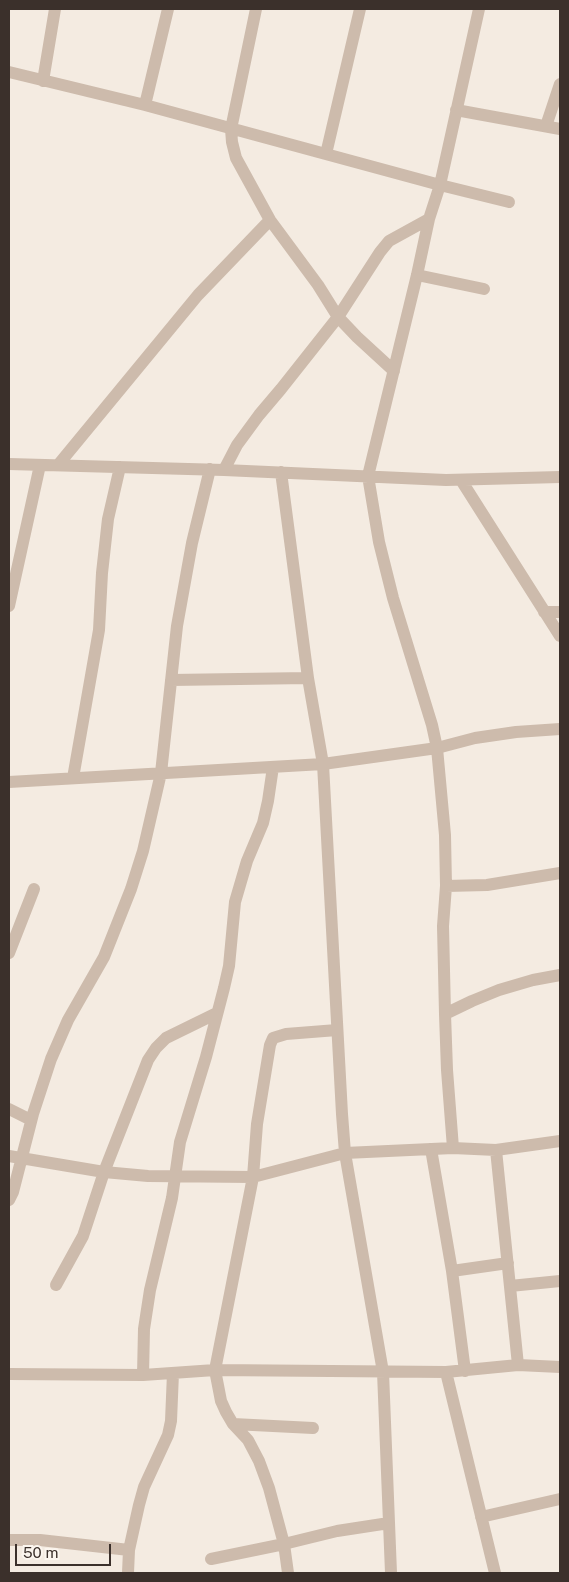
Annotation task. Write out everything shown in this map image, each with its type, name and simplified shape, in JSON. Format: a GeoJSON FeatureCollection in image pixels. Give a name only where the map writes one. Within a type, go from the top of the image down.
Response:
{"type":"FeatureCollection","features":[{"type":"Feature","properties":{"kind":"street"},"geometry":{"type":"LineString","coordinates":[[43,81],[55,9]]}},
{"type":"Feature","properties":{"kind":"street"},"geometry":{"type":"LineString","coordinates":[[145,105],[168,9]]}},
{"type":"Feature","properties":{"kind":"street"},"geometry":{"type":"LineString","coordinates":[[256,9],[231,129],[236,158],[270,220],[318,284],[338,317],[394,371]]}},
{"type":"Feature","properties":{"kind":"street"},"geometry":{"type":"LineString","coordinates":[[326,154],[360,9]]}},
{"type":"Feature","properties":{"kind":"street"},"geometry":{"type":"LineString","coordinates":[[453,1148],[445,1014],[443,926],[446,886],[445,835],[437,748],[432,725],[393,598],[379,542],[368,476],[429,219],[440,185],[479,9]]}},
{"type":"Feature","properties":{"kind":"street"},"geometry":{"type":"LineString","coordinates":[[9,72],[145,105],[509,202]]}},
{"type":"Feature","properties":{"kind":"street"},"geometry":{"type":"LineString","coordinates":[[546,126],[560,84]]}},
{"type":"Feature","properties":{"kind":"street"},"geometry":{"type":"LineString","coordinates":[[456,110],[560,129]]}},
{"type":"Feature","properties":{"kind":"street"},"geometry":{"type":"LineString","coordinates":[[224,470],[237,446],[259,415],[338,317],[380,252],[389,242],[429,219]]}},
{"type":"Feature","properties":{"kind":"street"},"geometry":{"type":"LineString","coordinates":[[58,465],[198,295],[270,220]]}},
{"type":"Feature","properties":{"kind":"street"},"geometry":{"type":"LineString","coordinates":[[417,276],[484,289]]}},
{"type":"Feature","properties":{"kind":"street"},"geometry":{"type":"LineString","coordinates":[[9,464],[210,469],[461,480],[560,477]]}},
{"type":"Feature","properties":{"kind":"street"},"geometry":{"type":"LineString","coordinates":[[9,606],[40,465]]}},
{"type":"Feature","properties":{"kind":"street"},"geometry":{"type":"LineString","coordinates":[[73,778],[99,630],[108,519],[120,467]]}},
{"type":"Feature","properties":{"kind":"street"},"geometry":{"type":"LineString","coordinates":[[9,1200],[13,1192],[15,1157],[31,1120],[54,1051],[68,1020],[104,957],[131,889],[143,850],[161,773],[177,626],[192,543],[210,469]]}},
{"type":"Feature","properties":{"kind":"street"},"geometry":{"type":"LineString","coordinates":[[281,472],[308,678],[323,764],[345,1153],[383,1372],[391,1573]]}},
{"type":"Feature","properties":{"kind":"street"},"geometry":{"type":"LineString","coordinates":[[461,480],[560,636]]}},
{"type":"Feature","properties":{"kind":"street"},"geometry":{"type":"LineString","coordinates":[[544,612],[560,612]]}},
{"type":"Feature","properties":{"kind":"street"},"geometry":{"type":"LineString","coordinates":[[171,680],[308,678]]}},
{"type":"Feature","properties":{"kind":"street"},"geometry":{"type":"LineString","coordinates":[[9,782],[323,764],[437,748],[475,738],[516,732],[560,729]]}},
{"type":"Feature","properties":{"kind":"street"},"geometry":{"type":"LineString","coordinates":[[143,1375],[144,1329],[152,1282],[172,1198],[180,1142],[198,1086],[217,1013],[228,966],[235,902],[246,861],[263,823],[272,767]]}},
{"type":"Feature","properties":{"kind":"street"},"geometry":{"type":"LineString","coordinates":[[446,886],[487,885],[560,873]]}},
{"type":"Feature","properties":{"kind":"street"},"geometry":{"type":"LineString","coordinates":[[9,953],[34,889]]}},
{"type":"Feature","properties":{"kind":"street"},"geometry":{"type":"LineString","coordinates":[[445,1014],[499,990],[533,980],[560,975]]}},
{"type":"Feature","properties":{"kind":"street"},"geometry":{"type":"LineString","coordinates":[[56,1285],[83,1236],[104,1172],[148,1060],[166,1038],[217,1013]]}},
{"type":"Feature","properties":{"kind":"street"},"geometry":{"type":"LineString","coordinates":[[288,1573],[284,1544],[269,1488],[259,1461],[248,1440],[233,1424],[221,1401],[215,1370],[253,1177],[257,1124],[270,1046],[274,1038],[286,1034],[337,1030]]}},
{"type":"Feature","properties":{"kind":"street"},"geometry":{"type":"LineString","coordinates":[[9,1109],[31,1120]]}},
{"type":"Feature","properties":{"kind":"street"},"geometry":{"type":"LineString","coordinates":[[15,1157],[104,1172],[174,1177],[253,1177],[345,1153],[453,1148],[496,1150],[560,1141]]}},
{"type":"Feature","properties":{"kind":"street"},"geometry":{"type":"LineString","coordinates":[[431,1149],[452,1271],[465,1371]]}},
{"type":"Feature","properties":{"kind":"street"},"geometry":{"type":"LineString","coordinates":[[496,1150],[518,1365]]}},
{"type":"Feature","properties":{"kind":"street"},"geometry":{"type":"LineString","coordinates":[[452,1271],[508,1263]]}},
{"type":"Feature","properties":{"kind":"street"},"geometry":{"type":"LineString","coordinates":[[510,1286],[560,1281]]}},
{"type":"Feature","properties":{"kind":"street"},"geometry":{"type":"LineString","coordinates":[[9,1374],[143,1375],[215,1370],[446,1372],[518,1365],[560,1367]]}},
{"type":"Feature","properties":{"kind":"street"},"geometry":{"type":"LineString","coordinates":[[446,1372],[495,1573]]}},
{"type":"Feature","properties":{"kind":"street"},"geometry":{"type":"LineString","coordinates":[[128,1573],[129,1550],[144,1487],[168,1434],[173,1404],[173,1373]]}},
{"type":"Feature","properties":{"kind":"street"},"geometry":{"type":"LineString","coordinates":[[233,1424],[313,1428]]}},
{"type":"Feature","properties":{"kind":"street"},"geometry":{"type":"LineString","coordinates":[[481,1517],[560,1500]]}},
{"type":"Feature","properties":{"kind":"street"},"geometry":{"type":"LineString","coordinates":[[211,1559],[337,1531],[389,1523]]}},
{"type":"Feature","properties":{"kind":"street"},"geometry":{"type":"LineString","coordinates":[[9,1540],[40,1540],[129,1550]]}}]}
